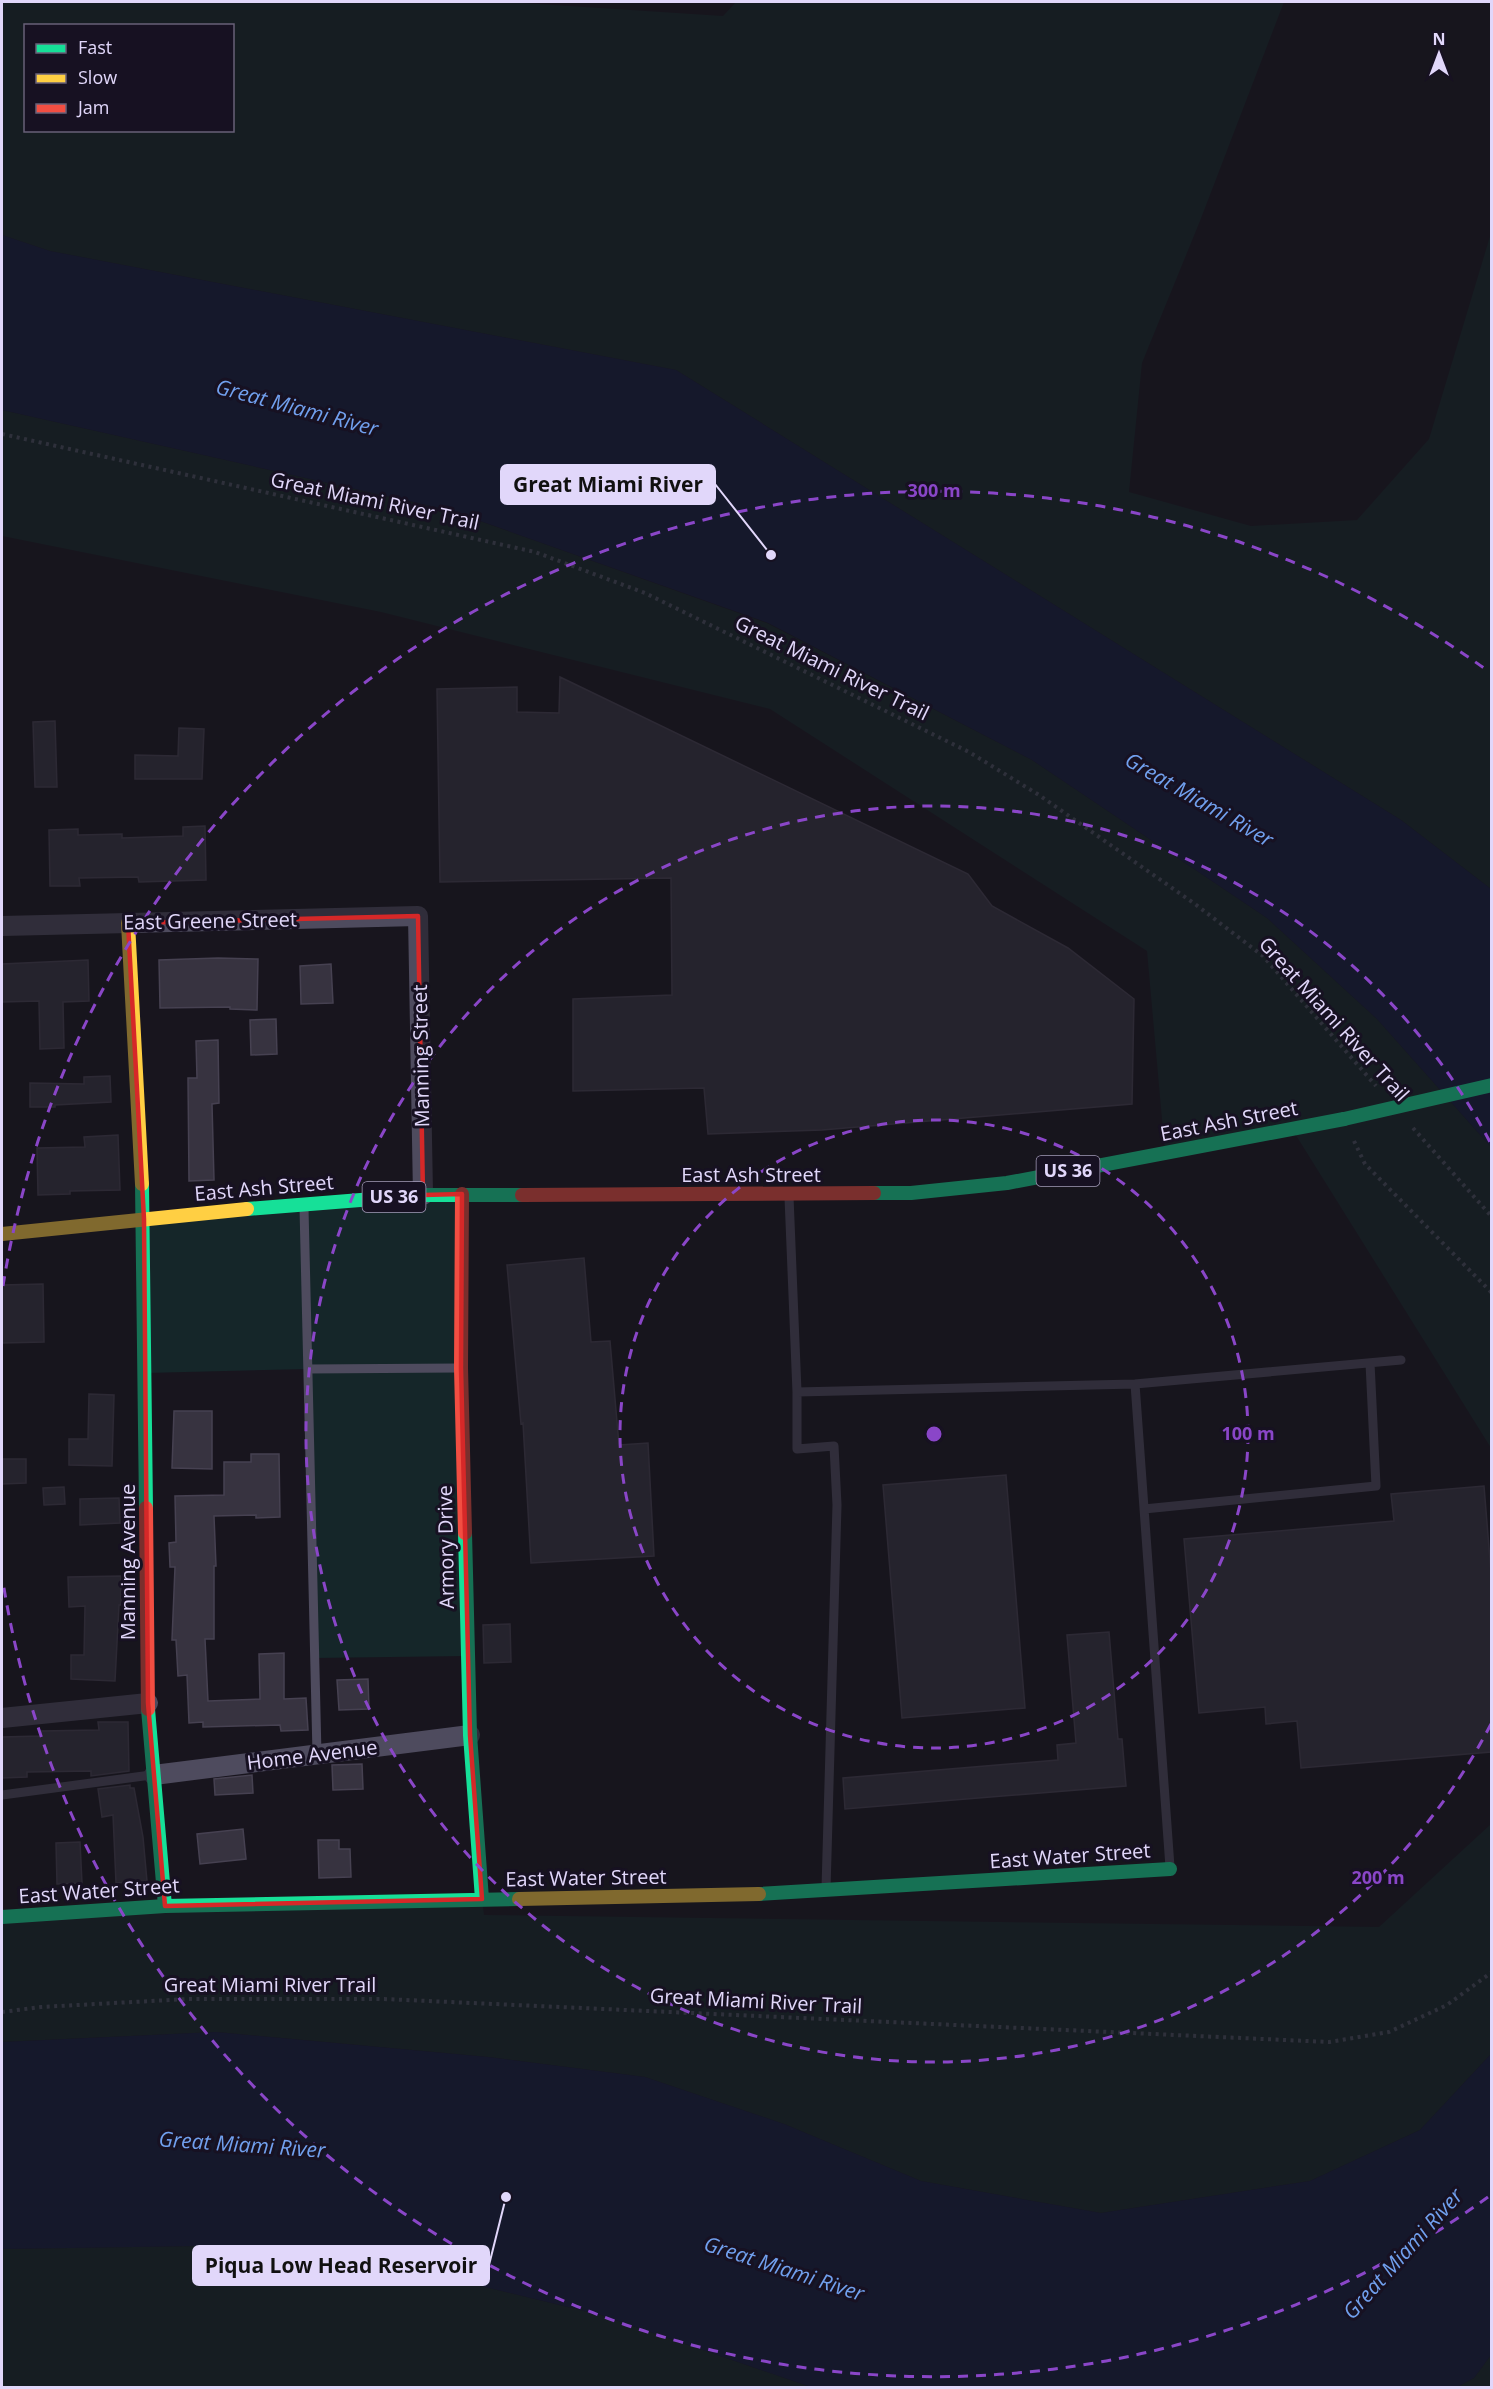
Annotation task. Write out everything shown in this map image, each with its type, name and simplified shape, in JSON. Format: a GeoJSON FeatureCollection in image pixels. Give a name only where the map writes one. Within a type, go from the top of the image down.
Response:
{"type":"FeatureCollection","features":[{"type":"Feature","properties":{"kind":"street","name":"East Greene Street"},"geometry":{"type":"LineString","coordinates":[[2,926],[418,916]]}},
{"type":"Feature","properties":{"kind":"street","name":"Manning Street"},"geometry":{"type":"LineString","coordinates":[[418,916],[423,1196]]}},
{"type":"Feature","properties":{"kind":"street","name":"Manning Avenue"},"geometry":{"type":"LineString","coordinates":[[128,923],[144,1218],[148,1703],[165,1906]]}},
{"type":"Feature","properties":{"kind":"street","name":"East Ash Street"},"geometry":{"type":"LineString","coordinates":[[2,1234],[304,1203],[462,1194],[911,1193],[1007,1183],[1344,1119],[1491,1085]]}},
{"type":"Feature","properties":{"kind":"street","name":"Armory Drive"},"geometry":{"type":"LineString","coordinates":[[462,1194],[461,1368],[470,1735],[482,1899]]}},
{"type":"Feature","properties":{"kind":"street"},"geometry":{"type":"LineString","coordinates":[[2,1718],[148,1703]]}},
{"type":"Feature","properties":{"kind":"street","name":"Home Avenue"},"geometry":{"type":"LineString","coordinates":[[154,1775],[470,1735]]}},
{"type":"Feature","properties":{"kind":"street","name":"East Water Street"},"geometry":{"type":"LineString","coordinates":[[2,1917],[165,1906],[781,1894],[1170,1869]]}},
{"type":"Feature","properties":{"kind":"lane"},"geometry":{"type":"LineString","coordinates":[[788,1194],[797,1392],[797,1449],[834,1446],[837,1505],[826,1891]]}},
{"type":"Feature","properties":{"kind":"lane"},"geometry":{"type":"LineString","coordinates":[[304,1203],[317,1754]]}},
{"type":"Feature","properties":{"kind":"lane"},"geometry":{"type":"LineString","coordinates":[[797,1392],[1135,1384],[1401,1360]]}},
{"type":"Feature","properties":{"kind":"lane"},"geometry":{"type":"LineString","coordinates":[[1144,1509],[1376,1486],[1370,1363]]}},
{"type":"Feature","properties":{"kind":"lane"},"geometry":{"type":"LineString","coordinates":[[308,1369],[461,1368]]}},
{"type":"Feature","properties":{"kind":"lane"},"geometry":{"type":"LineString","coordinates":[[1135,1384],[1170,1869]]}},
{"type":"Feature","properties":{"kind":"lane"},"geometry":{"type":"LineString","coordinates":[[2,1795],[154,1775]]}},
{"type":"Feature","properties":{"kind":"path","name":"Great Miami River Trail"},"geometry":{"type":"LineString","coordinates":[[2,434],[535,552],[645,593],[969,752],[1039,795],[1195,904],[1263,956],[1382,1093]]}},
{"type":"Feature","properties":{"kind":"path"},"geometry":{"type":"LineString","coordinates":[[1344,1119],[1365,1164],[1491,1293]]}},
{"type":"Feature","properties":{"kind":"path","name":"Great Miami River Trail"},"geometry":{"type":"LineString","coordinates":[[1406,1120],[1491,1217]]}},
{"type":"Feature","properties":{"kind":"path","name":"Great Miami River Trail"},"geometry":{"type":"LineString","coordinates":[[2,2012],[40,2007],[188,1999],[384,1999],[1329,2042],[1389,2032],[1447,2005],[1491,1972]]}},
{"type":"Feature","properties":{"kind":"highlighted area"},"geometry":{"type":"Polygon","coordinates":[[[418,916],[423,1195],[462,1194],[461,1368],[470,1735],[482,1899],[165,1906],[148,1703],[144,1219],[128,923],[418,916]]]}},
{"type":"Feature","properties":{"kind":"shaded area"},"geometry":{"type":"Polygon","coordinates":[[[2,2],[507,2],[723,16],[736,2],[1284,2],[1200,221],[1142,363],[1129,492],[1251,526],[1357,520],[1429,439],[1491,233],[1491,889],[1401,820],[676,370],[50,251],[2,235],[2,2]]]}},
{"type":"Feature","properties":{"kind":"shaded area"},"geometry":{"type":"Polygon","coordinates":[[[2,410],[449,510],[767,623],[1032,760],[1267,918],[1377,1019],[1491,1147],[1491,1448],[1292,1129],[1165,1153],[1147,951],[770,709],[381,612],[2,536],[2,410]]]}},
{"type":"Feature","properties":{"kind":"shaded area"},"geometry":{"type":"Polygon","coordinates":[[[462,1194],[468,1656],[315,1658],[308,1369],[146,1373],[144,1219],[462,1194]]]}},
{"type":"Feature","properties":{"kind":"shaded area"},"geometry":{"type":"Polygon","coordinates":[[[1491,1824],[1491,2054],[1420,2130],[1310,2181],[1101,2213],[921,2181],[784,2124],[645,2077],[488,2057],[216,2032],[2,2042],[2,1917],[482,1899],[484,1915],[1379,1927],[1491,1824]]]}},
{"type":"Feature","properties":{"kind":"shaded area"},"geometry":{"type":"Polygon","coordinates":[[[198,2246],[431,2274],[601,2315],[808,2386],[818,2387],[2,2387],[2,2249],[198,2246]]]}},
{"type":"Feature","properties":{"kind":"shaded area"},"geometry":{"type":"Polygon","coordinates":[[[1491,2355],[1491,2387],[1455,2388],[1474,2378],[1491,2355]]]}},
{"type":"Feature","properties":{"kind":"water"},"geometry":{"type":"Polygon","coordinates":[[[2,235],[50,251],[676,370],[1401,820],[1491,889],[1491,1147],[1377,1019],[1267,918],[1032,760],[768,623],[449,510],[2,410],[2,235]]]}},
{"type":"Feature","properties":{"kind":"water"},"geometry":{"type":"Polygon","coordinates":[[[216,2032],[488,2057],[645,2077],[784,2124],[921,2181],[1101,2213],[1310,2181],[1420,2130],[1491,2054],[1491,2355],[1474,2378],[1455,2388],[818,2387],[808,2386],[601,2315],[431,2274],[198,2246],[2,2249],[2,2042],[216,2032]]]}},
{"type":"Feature","properties":{"kind":"building"},"geometry":{"type":"Polygon","coordinates":[[[560,677],[968,874],[992,906],[1068,948],[1134,999],[1132,1104],[822,1130],[708,1134],[704,1088],[573,1091],[573,999],[672,995],[671,878],[440,882],[437,689],[517,687],[517,712],[559,713],[560,677]]]}},
{"type":"Feature","properties":{"kind":"building"},"geometry":{"type":"Polygon","coordinates":[[[55,721],[57,787],[35,787],[33,722],[55,721]]]}},
{"type":"Feature","properties":{"kind":"building"},"geometry":{"type":"Polygon","coordinates":[[[179,728],[204,729],[202,779],[135,779],[135,755],[178,756],[179,728]]]}},
{"type":"Feature","properties":{"kind":"building"},"geometry":{"type":"Polygon","coordinates":[[[205,826],[206,880],[139,882],[138,877],[79,878],[80,886],[50,886],[49,830],[78,829],[78,835],[122,834],[122,838],[183,836],[183,827],[205,826]]]}},
{"type":"Feature","properties":{"kind":"building"},"geometry":{"type":"Polygon","coordinates":[[[258,959],[257,1010],[230,1009],[230,1007],[160,1008],[159,960],[258,959]]]}},
{"type":"Feature","properties":{"kind":"building"},"geometry":{"type":"Polygon","coordinates":[[[88,960],[89,1001],[63,1002],[64,1048],[40,1049],[39,1001],[2,1002],[2,964],[88,960]]]}},
{"type":"Feature","properties":{"kind":"building"},"geometry":{"type":"Polygon","coordinates":[[[331,964],[333,1003],[301,1004],[300,966],[331,964]]]}},
{"type":"Feature","properties":{"kind":"building"},"geometry":{"type":"Polygon","coordinates":[[[276,1019],[277,1054],[251,1055],[250,1020],[276,1019]]]}},
{"type":"Feature","properties":{"kind":"building"},"geometry":{"type":"Polygon","coordinates":[[[218,1040],[219,1103],[212,1104],[214,1180],[189,1181],[188,1078],[197,1078],[196,1041],[218,1040]]]}},
{"type":"Feature","properties":{"kind":"building"},"geometry":{"type":"Polygon","coordinates":[[[110,1076],[111,1102],[30,1107],[30,1083],[84,1084],[84,1077],[110,1076]]]}},
{"type":"Feature","properties":{"kind":"building"},"geometry":{"type":"Polygon","coordinates":[[[118,1135],[120,1190],[70,1191],[70,1194],[38,1195],[37,1148],[85,1147],[84,1137],[118,1135]]]}},
{"type":"Feature","properties":{"kind":"building"},"geometry":{"type":"Polygon","coordinates":[[[584,1258],[591,1342],[610,1341],[619,1445],[648,1443],[654,1556],[531,1563],[523,1423],[521,1424],[507,1265],[584,1258]]]}},
{"type":"Feature","properties":{"kind":"building"},"geometry":{"type":"Polygon","coordinates":[[[43,1284],[44,1342],[2,1343],[2,1285],[43,1284]]]}},
{"type":"Feature","properties":{"kind":"building"},"geometry":{"type":"Polygon","coordinates":[[[89,1394],[114,1395],[112,1466],[69,1465],[69,1439],[88,1439],[89,1394]]]}},
{"type":"Feature","properties":{"kind":"building"},"geometry":{"type":"Polygon","coordinates":[[[174,1411],[212,1411],[212,1469],[172,1468],[174,1411]]]}},
{"type":"Feature","properties":{"kind":"building"},"geometry":{"type":"Polygon","coordinates":[[[251,1454],[279,1454],[280,1517],[214,1516],[216,1566],[214,1566],[214,1639],[205,1639],[208,1701],[260,1699],[259,1654],[284,1653],[284,1699],[306,1698],[308,1730],[281,1731],[280,1725],[203,1727],[203,1722],[189,1723],[187,1675],[178,1676],[176,1640],[172,1640],[175,1567],[170,1567],[169,1543],[176,1542],[175,1496],[224,1495],[224,1462],[251,1462],[251,1454]]]}},
{"type":"Feature","properties":{"kind":"building"},"geometry":{"type":"Polygon","coordinates":[[[2,1459],[26,1459],[26,1483],[2,1484],[2,1459]]]}},
{"type":"Feature","properties":{"kind":"building"},"geometry":{"type":"Polygon","coordinates":[[[1006,1475],[1025,1708],[902,1718],[883,1485],[1006,1475]]]}},
{"type":"Feature","properties":{"kind":"building"},"geometry":{"type":"Polygon","coordinates":[[[1484,1486],[1491,1572],[1491,1752],[1301,1768],[1297,1721],[1266,1724],[1265,1707],[1199,1713],[1184,1539],[1394,1521],[1391,1494],[1484,1486]]]}},
{"type":"Feature","properties":{"kind":"building"},"geometry":{"type":"Polygon","coordinates":[[[64,1487],[65,1504],[44,1505],[43,1488],[64,1487]]]}},
{"type":"Feature","properties":{"kind":"building"},"geometry":{"type":"Polygon","coordinates":[[[119,1498],[120,1523],[80,1525],[80,1499],[119,1498]]]}},
{"type":"Feature","properties":{"kind":"building"},"geometry":{"type":"Polygon","coordinates":[[[121,1576],[115,1681],[71,1679],[71,1655],[84,1655],[85,1606],[69,1607],[68,1577],[121,1576]]]}},
{"type":"Feature","properties":{"kind":"building"},"geometry":{"type":"Polygon","coordinates":[[[510,1624],[511,1662],[484,1663],[483,1625],[510,1624]]]}},
{"type":"Feature","properties":{"kind":"building"},"geometry":{"type":"Polygon","coordinates":[[[1109,1632],[1118,1739],[1122,1739],[1126,1786],[845,1809],[843,1778],[1058,1760],[1057,1745],[1076,1743],[1067,1635],[1109,1632]]]}},
{"type":"Feature","properties":{"kind":"building"},"geometry":{"type":"Polygon","coordinates":[[[368,1679],[369,1709],[339,1710],[337,1680],[368,1679]]]}},
{"type":"Feature","properties":{"kind":"building"},"geometry":{"type":"Polygon","coordinates":[[[98,1722],[128,1722],[129,1771],[91,1776],[91,1771],[27,1772],[27,1777],[2,1778],[2,1737],[41,1736],[41,1731],[99,1730],[98,1722]]]}},
{"type":"Feature","properties":{"kind":"building"},"geometry":{"type":"Polygon","coordinates":[[[362,1764],[363,1789],[333,1790],[332,1765],[362,1764]]]}},
{"type":"Feature","properties":{"kind":"building"},"geometry":{"type":"Polygon","coordinates":[[[252,1775],[253,1793],[215,1795],[214,1779],[252,1775]]]}},
{"type":"Feature","properties":{"kind":"building"},"geometry":{"type":"Polygon","coordinates":[[[130,1785],[130,1788],[134,1788],[143,1837],[147,1881],[116,1883],[113,1815],[102,1817],[98,1789],[130,1785]]]}},
{"type":"Feature","properties":{"kind":"building"},"geometry":{"type":"Polygon","coordinates":[[[243,1829],[246,1859],[200,1864],[197,1834],[243,1829]]]}},
{"type":"Feature","properties":{"kind":"building"},"geometry":{"type":"Polygon","coordinates":[[[318,1840],[339,1840],[339,1849],[350,1849],[351,1877],[319,1878],[318,1840]]]}},
{"type":"Feature","properties":{"kind":"building"},"geometry":{"type":"Polygon","coordinates":[[[80,1842],[82,1883],[57,1884],[56,1843],[80,1842]]]}},
{"type":"Feature","properties":{"kind":"traffic: fast"},"geometry":{"type":"LineString","coordinates":[[1344,1119],[1492,1085]]}},
{"type":"Feature","properties":{"kind":"traffic: fast"},"geometry":{"type":"LineString","coordinates":[[874,1193],[911,1193],[1007,1183],[1344,1119]]}},
{"type":"Feature","properties":{"kind":"traffic: fast"},"geometry":{"type":"LineString","coordinates":[[142,1184],[146,1508]]}},
{"type":"Feature","properties":{"kind":"traffic: fast"},"geometry":{"type":"LineString","coordinates":[[247,1209],[423,1195],[522,1195]]}},
{"type":"Feature","properties":{"kind":"traffic: fast"},"geometry":{"type":"LineString","coordinates":[[465,1533],[470,1735],[482,1899]]}},
{"type":"Feature","properties":{"kind":"traffic: fast"},"geometry":{"type":"LineString","coordinates":[[148,1709],[165,1906]]}},
{"type":"Feature","properties":{"kind":"traffic: fast"},"geometry":{"type":"LineString","coordinates":[[759,1894],[1170,1869]]}},
{"type":"Feature","properties":{"kind":"traffic: fast"},"geometry":{"type":"LineString","coordinates":[[2,1917],[165,1906],[519,1899]]}},
{"type":"Feature","properties":{"kind":"traffic: slow"},"geometry":{"type":"LineString","coordinates":[[128,923],[142,1184]]}},
{"type":"Feature","properties":{"kind":"traffic: slow"},"geometry":{"type":"LineString","coordinates":[[2,1234],[247,1209]]}},
{"type":"Feature","properties":{"kind":"traffic: slow"},"geometry":{"type":"LineString","coordinates":[[519,1899],[759,1894]]}},
{"type":"Feature","properties":{"kind":"traffic: jam"},"geometry":{"type":"LineString","coordinates":[[522,1195],[874,1193]]}},
{"type":"Feature","properties":{"kind":"traffic: jam"},"geometry":{"type":"LineString","coordinates":[[462,1194],[461,1368],[465,1533]]}},
{"type":"Feature","properties":{"kind":"traffic: jam"},"geometry":{"type":"LineString","coordinates":[[146,1508],[148,1709]]}},
{"type":"Feature","properties":{"kind":"place","name":"Great Miami River"},"geometry":{"type":"Point","coordinates":[771,555]}},
{"type":"Feature","properties":{"kind":"place","name":"Piqua Low Head Reservoir"},"geometry":{"type":"Point","coordinates":[506,2197]}}]}
